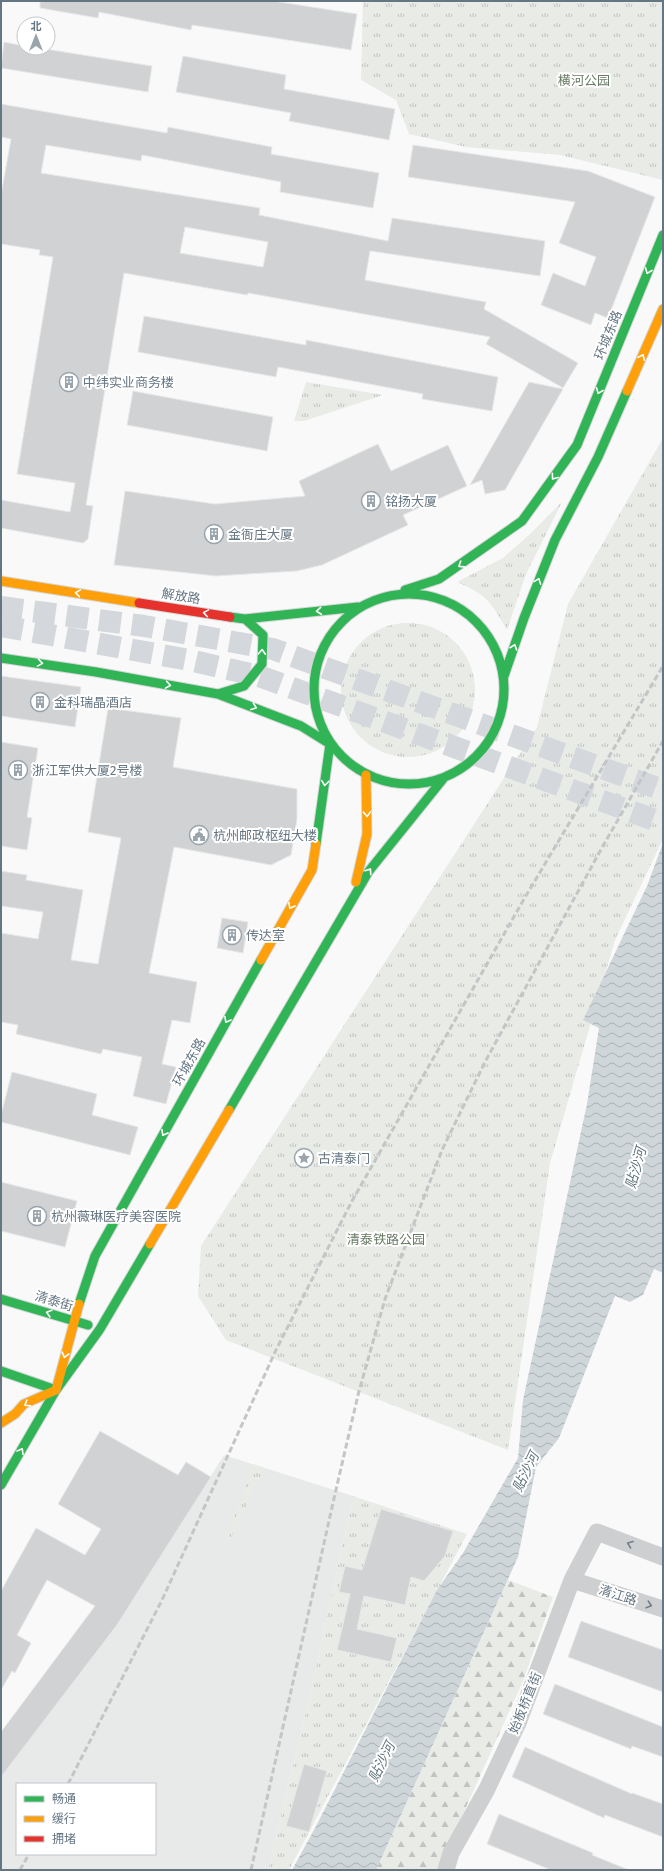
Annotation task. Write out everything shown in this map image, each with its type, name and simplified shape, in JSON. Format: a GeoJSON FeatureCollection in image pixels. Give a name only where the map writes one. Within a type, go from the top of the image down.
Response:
{"type":"FeatureCollection","features":[{"type":"Feature","properties":{"kind":"main road","name":"环城东路"},"geometry":{"type":"LineString","coordinates":[[387,595],[439,580],[522,521],[577,445],[663,234]]}},
{"type":"Feature","properties":{"kind":"main road"},"geometry":{"type":"LineString","coordinates":[[504,676],[524,618],[555,540],[598,457],[663,309]]}},
{"type":"Feature","properties":{"kind":"main road","name":"解放路"},"geometry":{"type":"LineString","coordinates":[[1,581],[245,619],[358,607]]}},
{"type":"Feature","properties":{"kind":"main road"},"geometry":{"type":"LineString","coordinates":[[1,658],[96,672],[218,694],[301,726],[330,744],[353,767],[366,775],[390,783],[417,784],[443,778],[470,762],[487,745],[498,724],[504,700],[504,676],[495,646],[476,620],[450,602],[419,593],[387,595],[358,607],[334,627],[318,654],[312,685],[316,716],[330,744]]}},
{"type":"Feature","properties":{"kind":"main road"},"geometry":{"type":"LineString","coordinates":[[218,694],[244,686],[262,664],[263,635],[245,619]]}},
{"type":"Feature","properties":{"kind":"main road","name":"环城东路"},"geometry":{"type":"LineString","coordinates":[[56,1390],[84,1287],[95,1256],[312,870],[323,804],[330,744]]}},
{"type":"Feature","properties":{"kind":"main road"},"geometry":{"type":"LineString","coordinates":[[343,917],[360,869],[367,834],[366,775]]}},
{"type":"Feature","properties":{"kind":"main road"},"geometry":{"type":"LineString","coordinates":[[343,917],[369,871],[443,778]]}},
{"type":"Feature","properties":{"kind":"main road","name":"环城东路"},"geometry":{"type":"LineString","coordinates":[[1,1485],[56,1390],[100,1329],[343,917]]}},
{"type":"Feature","properties":{"kind":"main road","name":"清泰街"},"geometry":{"type":"LineString","coordinates":[[1,1299],[100,1329]]}},
{"type":"Feature","properties":{"kind":"main road"},"geometry":{"type":"LineString","coordinates":[[1,1371],[56,1390]]}},
{"type":"Feature","properties":{"kind":"main road"},"geometry":{"type":"LineString","coordinates":[[1,1423],[15,1414],[24,1404],[56,1390]]}},
{"type":"Feature","properties":{"kind":"street","name":"始板桥直街"},"geometry":{"type":"LineString","coordinates":[[446,1870],[451,1853],[487,1789],[518,1723],[572,1580],[597,1532],[663,1557]]}},
{"type":"Feature","properties":{"kind":"street","name":"清江路"},"geometry":{"type":"LineString","coordinates":[[572,1580],[663,1610]]}},
{"type":"Feature","properties":{"kind":"shaded area"},"geometry":{"type":"Polygon","coordinates":[[[224,1455],[353,1496],[313,1682],[268,1870],[1,1870],[1,1772],[117,1625],[224,1455]]]}},
{"type":"Feature","properties":{"kind":"green space","name":"横河公园"},"geometry":{"type":"Polygon","coordinates":[[[363,1],[663,1],[663,180],[560,155],[466,147],[409,134],[396,100],[361,80],[363,1]]]}},
{"type":"Feature","properties":{"kind":"green space"},"geometry":{"type":"Polygon","coordinates":[[[306,382],[383,395],[304,421],[294,421],[306,382]]]}},
{"type":"Feature","properties":{"kind":"green space","name":"清泰铁路公园"},"geometry":{"type":"Polygon","coordinates":[[[663,438],[663,839],[615,940],[550,1163],[508,1450],[226,1340],[198,1296],[201,1246],[537,727],[568,604],[663,438]]]}},
{"type":"Feature","properties":{"kind":"green space"},"geometry":{"type":"Polygon","coordinates":[[[562,502],[526,574],[507,630],[488,601],[476,591],[457,582],[503,558],[529,535],[562,502]]]}},
{"type":"Feature","properties":{"kind":"green space"},"geometry":{"type":"Polygon","coordinates":[[[401,623],[415,623],[434,628],[456,642],[470,664],[474,677],[474,703],[470,716],[456,738],[434,752],[415,757],[401,757],[382,752],[360,738],[346,716],[341,697],[341,683],[346,664],[360,642],[382,628],[401,623]]]}},
{"type":"Feature","properties":{"kind":"green space"},"geometry":{"type":"Polygon","coordinates":[[[253,1464],[265,1468],[217,1566],[253,1464]]]}},
{"type":"Feature","properties":{"kind":"green space"},"geometry":{"type":"Polygon","coordinates":[[[353,1496],[467,1534],[289,1870],[268,1870],[313,1682],[353,1496]]]}},
{"type":"Feature","properties":{"kind":"green space"},"geometry":{"type":"Polygon","coordinates":[[[508,1580],[553,1597],[523,1681],[457,1827],[441,1870],[376,1870],[508,1580]]]}},
{"type":"Feature","properties":{"kind":"water","name":"贴沙河"},"geometry":{"type":"Polygon","coordinates":[[[663,843],[663,1273],[654,1269],[643,1295],[630,1302],[615,1296],[559,1438],[536,1467],[518,1557],[376,1870],[292,1870],[437,1590],[463,1553],[518,1458],[523,1400],[587,1104],[599,1028],[583,1020],[647,886],[663,843]]]}},
{"type":"Feature","properties":{"kind":"building"},"geometry":{"type":"Polygon","coordinates":[[[40,1],[273,1],[357,14],[351,50],[192,25],[191,30],[99,12],[98,18],[40,8],[40,1]]]}},
{"type":"Feature","properties":{"kind":"building"},"geometry":{"type":"Polygon","coordinates":[[[4,42],[16,44],[16,56],[56,56],[56,51],[152,66],[148,92],[1,68],[4,42]]]}},
{"type":"Feature","properties":{"kind":"building"},"geometry":{"type":"Polygon","coordinates":[[[183,56],[286,75],[284,89],[395,109],[389,140],[289,121],[291,113],[176,92],[183,56]]]}},
{"type":"Feature","properties":{"kind":"building"},"geometry":{"type":"Polygon","coordinates":[[[1,104],[167,133],[168,127],[272,147],[271,154],[379,173],[373,208],[280,192],[281,182],[142,155],[141,161],[46,145],[41,173],[260,208],[259,215],[388,241],[392,218],[545,241],[540,276],[370,251],[365,280],[486,302],[484,309],[578,363],[563,388],[486,344],[490,337],[248,293],[247,295],[124,273],[86,505],[93,506],[88,539],[83,543],[1,528],[1,500],[70,512],[75,483],[17,474],[53,257],[39,255],[40,250],[1,244],[1,195],[11,139],[1,137],[1,104]],[[185,227],[180,253],[263,267],[268,242],[185,227]]]}},
{"type":"Feature","properties":{"kind":"building"},"geometry":{"type":"Polygon","coordinates":[[[413,145],[588,171],[655,197],[608,318],[595,313],[591,325],[541,305],[553,273],[585,286],[596,257],[559,243],[575,202],[408,177],[413,145]]]}},
{"type":"Feature","properties":{"kind":"building"},"geometry":{"type":"Polygon","coordinates":[[[144,316],[306,345],[306,340],[498,377],[492,411],[422,399],[423,394],[278,367],[276,377],[138,352],[144,316]]]}},
{"type":"Feature","properties":{"kind":"building"},"geometry":{"type":"Polygon","coordinates":[[[529,382],[563,389],[505,490],[485,494],[482,480],[470,485],[529,382]]]}},
{"type":"Feature","properties":{"kind":"building"},"geometry":{"type":"Polygon","coordinates":[[[133,391],[273,417],[267,451],[127,425],[133,391]]]}},
{"type":"Feature","properties":{"kind":"building"},"geometry":{"type":"Polygon","coordinates":[[[378,444],[391,471],[448,445],[467,486],[403,515],[408,525],[322,565],[297,571],[216,576],[114,565],[125,491],[215,504],[305,496],[299,481],[378,444]]]}},
{"type":"Feature","properties":{"kind":"building","name":"金科瑞晶酒店"},"geometry":{"type":"Polygon","coordinates":[[[1,676],[81,687],[75,727],[1,716],[1,676]]]}},
{"type":"Feature","properties":{"kind":"building"},"geometry":{"type":"Polygon","coordinates":[[[108,708],[181,718],[173,767],[297,789],[297,819],[291,855],[271,865],[174,847],[149,973],[197,982],[190,1023],[172,1020],[162,1064],[176,1067],[166,1104],[133,1096],[142,1057],[103,1049],[101,1054],[16,1034],[18,1025],[1,1022],[1,933],[38,939],[43,912],[1,906],[1,871],[27,875],[26,880],[83,890],[71,960],[98,964],[121,838],[88,832],[108,708]]]}},
{"type":"Feature","properties":{"kind":"building"},"geometry":{"type":"Polygon","coordinates":[[[1,742],[38,748],[27,817],[32,818],[27,850],[1,846],[1,742]]]}},
{"type":"Feature","properties":{"kind":"building","name":"传达室"},"geometry":{"type":"Polygon","coordinates":[[[222,918],[248,922],[243,953],[217,948],[222,918]]]}},
{"type":"Feature","properties":{"kind":"building"},"geometry":{"type":"Polygon","coordinates":[[[12,1072],[97,1094],[92,1115],[138,1127],[130,1155],[1,1122],[1,1115],[12,1072]]]}},
{"type":"Feature","properties":{"kind":"building","name":"杭州薇琳医疗美容医院"},"geometry":{"type":"Polygon","coordinates":[[[1,1182],[77,1201],[65,1247],[1,1231],[1,1182]]]}},
{"type":"Feature","properties":{"kind":"building"},"geometry":{"type":"Polygon","coordinates":[[[100,1431],[178,1475],[186,1462],[211,1477],[117,1625],[1,1777],[1,1732],[95,1606],[47,1580],[17,1635],[31,1643],[15,1673],[12,1671],[1,1690],[1,1591],[36,1528],[85,1555],[101,1529],[58,1504],[100,1431]]]}},
{"type":"Feature","properties":{"kind":"building"},"geometry":{"type":"Polygon","coordinates":[[[381,1509],[453,1531],[445,1556],[424,1581],[411,1577],[405,1605],[364,1596],[357,1629],[397,1638],[391,1662],[337,1650],[350,1594],[339,1592],[345,1566],[362,1570],[381,1509]]]}},
{"type":"Feature","properties":{"kind":"building"},"geometry":{"type":"Polygon","coordinates":[[[581,1621],[663,1650],[663,1692],[568,1657],[581,1621]]]}},
{"type":"Feature","properties":{"kind":"building"},"geometry":{"type":"Polygon","coordinates":[[[555,1684],[663,1727],[663,1757],[632,1746],[631,1749],[543,1714],[555,1684]]]}},
{"type":"Feature","properties":{"kind":"building"},"geometry":{"type":"Polygon","coordinates":[[[525,1747],[632,1794],[663,1804],[663,1837],[605,1815],[604,1818],[512,1777],[525,1747]]]}},
{"type":"Feature","properties":{"kind":"building"},"geometry":{"type":"Polygon","coordinates":[[[304,1764],[327,1771],[309,1832],[286,1826],[304,1764]]]}},
{"type":"Feature","properties":{"kind":"building"},"geometry":{"type":"Polygon","coordinates":[[[499,1814],[593,1853],[592,1855],[629,1870],[551,1870],[487,1844],[499,1814]]]}},
{"type":"Feature","properties":{"kind":"tunnel"},"geometry":{"type":"LineString","coordinates":[[1,607],[144,626],[273,649],[663,790]]}},
{"type":"Feature","properties":{"kind":"tunnel"},"geometry":{"type":"LineString","coordinates":[[1,626],[189,660],[259,676],[663,823]]}},
{"type":"Feature","properties":{"kind":"railway"},"geometry":{"type":"LineString","coordinates":[[69,1783],[162,1600],[276,1350],[352,1201],[524,899],[663,666]]}},
{"type":"Feature","properties":{"kind":"railway"},"geometry":{"type":"LineString","coordinates":[[251,1870],[358,1395],[385,1299],[442,1150],[485,1062],[599,853],[663,741]]}},
{"type":"Feature","properties":{"kind":"railway"},"geometry":{"type":"LineString","coordinates":[[20,1870],[28,1855]]}},
{"type":"Feature","properties":{"kind":"traffic: fast"},"geometry":{"type":"LineString","coordinates":[[405,590],[439,579],[522,521],[577,445],[663,235]]}},
{"type":"Feature","properties":{"kind":"traffic: fast"},"geometry":{"type":"LineString","coordinates":[[504,676],[524,618],[555,540],[598,457],[627,391]]}},
{"type":"Feature","properties":{"kind":"traffic: fast"},"geometry":{"type":"LineString","coordinates":[[418,594],[428,595],[446,601],[470,615],[477,621],[483,628],[497,652],[503,670],[504,689],[503,708],[497,726],[483,750],[477,757],[470,763],[446,777],[428,783],[400,784],[390,783],[364,773],[348,763],[335,750],[321,726],[315,708],[314,680],[315,670],[325,644],[335,628],[348,615],[372,601],[390,595],[418,594]]}},
{"type":"Feature","properties":{"kind":"traffic: fast"},"geometry":{"type":"LineString","coordinates":[[230,617],[245,619],[358,607]]}},
{"type":"Feature","properties":{"kind":"traffic: fast"},"geometry":{"type":"LineString","coordinates":[[218,694],[244,686],[262,664],[263,635],[245,619]]}},
{"type":"Feature","properties":{"kind":"traffic: fast"},"geometry":{"type":"LineString","coordinates":[[1,658],[96,672],[218,694],[301,726],[330,744],[316,844]]}},
{"type":"Feature","properties":{"kind":"traffic: fast"},"geometry":{"type":"LineString","coordinates":[[229,1110],[369,871],[443,779]]}},
{"type":"Feature","properties":{"kind":"traffic: fast"},"geometry":{"type":"LineString","coordinates":[[79,1304],[95,1256],[261,960]]}},
{"type":"Feature","properties":{"kind":"traffic: fast"},"geometry":{"type":"LineString","coordinates":[[1,1485],[56,1390],[100,1329],[150,1244]]}},
{"type":"Feature","properties":{"kind":"traffic: fast"},"geometry":{"type":"LineString","coordinates":[[1,1299],[88,1325]]}},
{"type":"Feature","properties":{"kind":"traffic: fast"},"geometry":{"type":"LineString","coordinates":[[1,1371],[56,1390]]}},
{"type":"Feature","properties":{"kind":"traffic: slow"},"geometry":{"type":"LineString","coordinates":[[627,391],[663,309]]}},
{"type":"Feature","properties":{"kind":"traffic: slow"},"geometry":{"type":"LineString","coordinates":[[1,581],[139,603]]}},
{"type":"Feature","properties":{"kind":"traffic: slow"},"geometry":{"type":"LineString","coordinates":[[356,882],[367,834],[366,775]]}},
{"type":"Feature","properties":{"kind":"traffic: slow"},"geometry":{"type":"LineString","coordinates":[[261,960],[312,870],[316,844]]}},
{"type":"Feature","properties":{"kind":"traffic: slow"},"geometry":{"type":"LineString","coordinates":[[150,1244],[229,1110]]}},
{"type":"Feature","properties":{"kind":"traffic: slow"},"geometry":{"type":"LineString","coordinates":[[56,1390],[79,1304]]}},
{"type":"Feature","properties":{"kind":"traffic: slow"},"geometry":{"type":"LineString","coordinates":[[1,1423],[15,1414],[24,1404],[56,1390]]}},
{"type":"Feature","properties":{"kind":"traffic: jam"},"geometry":{"type":"LineString","coordinates":[[139,603],[230,617]]}},
{"type":"Feature","properties":{"kind":"place","name":"中纬实业商务楼"},"geometry":{"type":"Point","coordinates":[69,382]}},
{"type":"Feature","properties":{"kind":"place","name":"铭扬大厦"},"geometry":{"type":"Point","coordinates":[371,501]}},
{"type":"Feature","properties":{"kind":"place","name":"金衙庄大厦"},"geometry":{"type":"Point","coordinates":[214,534]}},
{"type":"Feature","properties":{"kind":"place","name":"金科瑞晶酒店"},"geometry":{"type":"Point","coordinates":[40,702]}},
{"type":"Feature","properties":{"kind":"place","name":"浙江军供大厦2号楼"},"geometry":{"type":"Point","coordinates":[18,770]}},
{"type":"Feature","properties":{"kind":"place","name":"杭州邮政枢纽大楼"},"geometry":{"type":"Point","coordinates":[199,835]}},
{"type":"Feature","properties":{"kind":"place","name":"传达室"},"geometry":{"type":"Point","coordinates":[232,935]}},
{"type":"Feature","properties":{"kind":"place","name":"古清泰门"},"geometry":{"type":"Point","coordinates":[304,1158]}},
{"type":"Feature","properties":{"kind":"place","name":"杭州薇琳医疗美容医院"},"geometry":{"type":"Point","coordinates":[37,1216]}}]}
